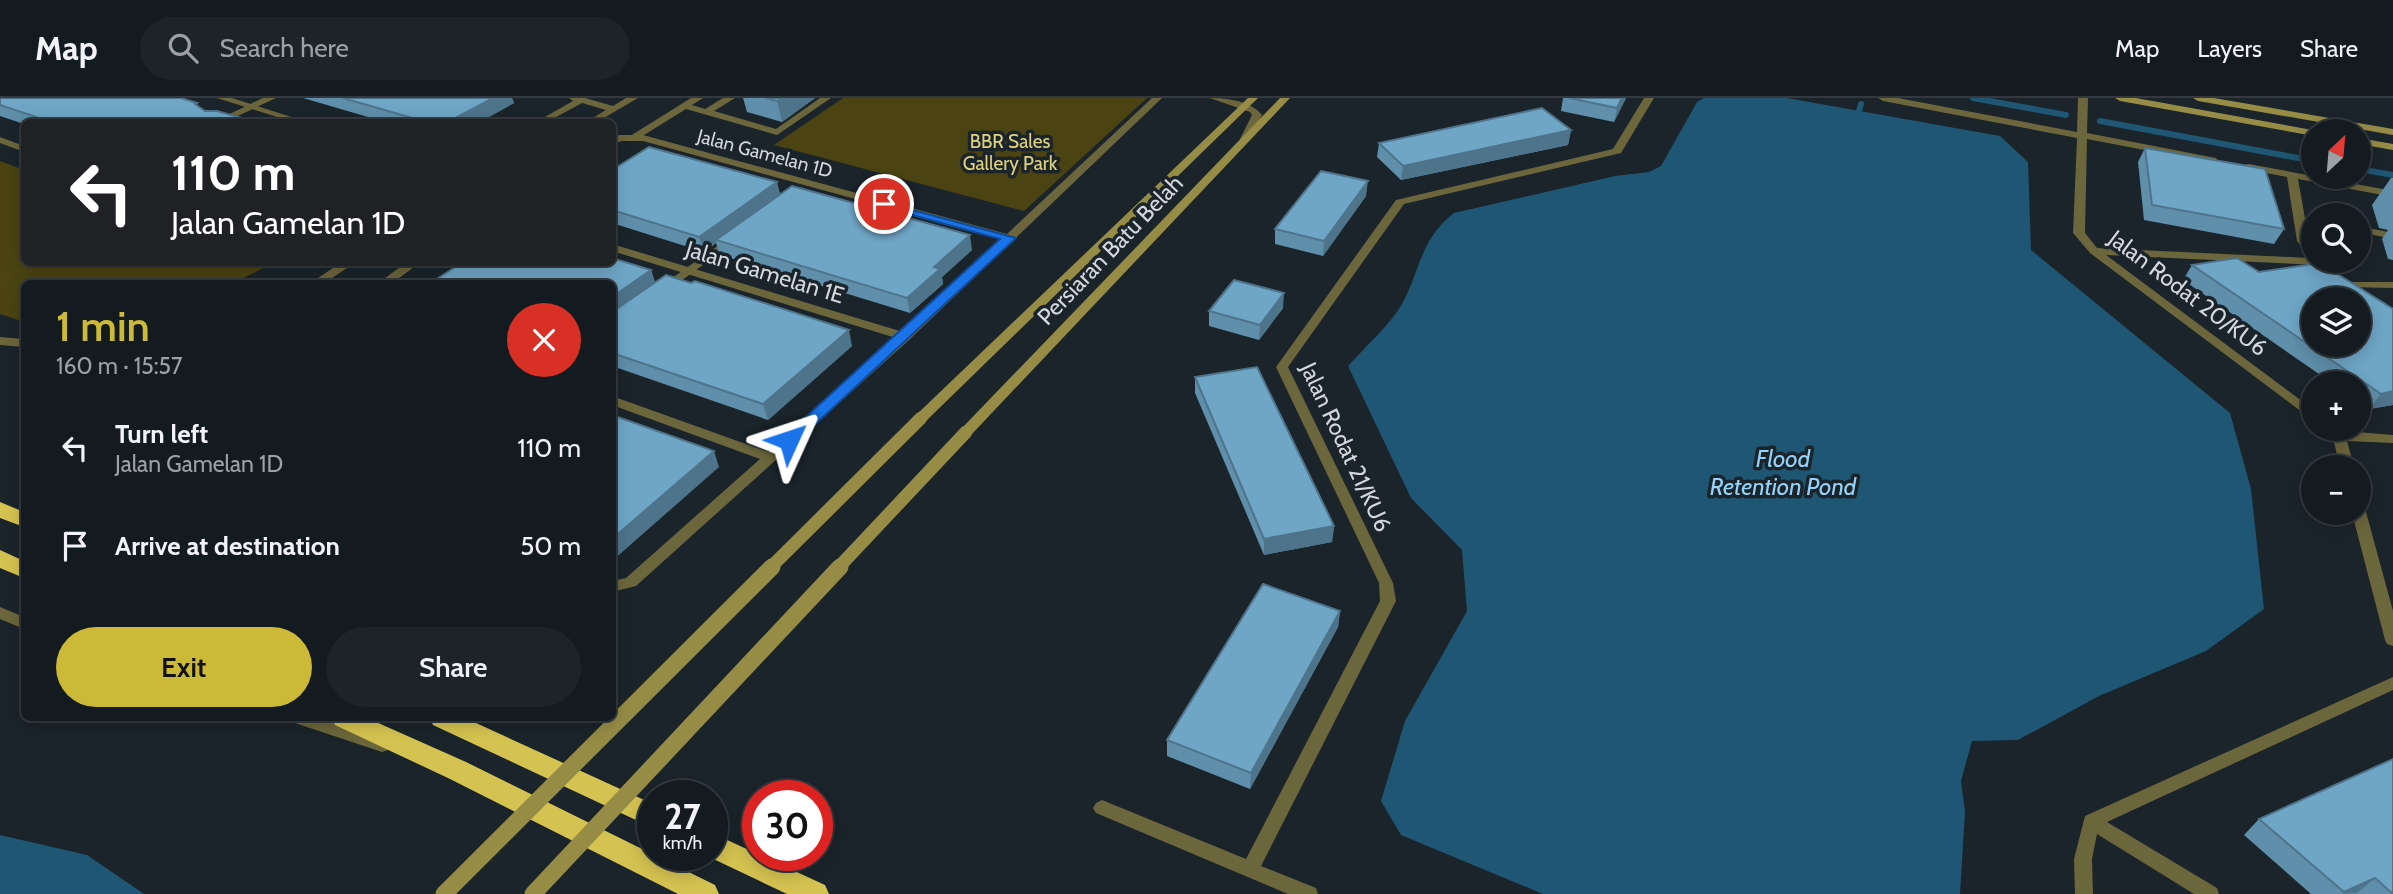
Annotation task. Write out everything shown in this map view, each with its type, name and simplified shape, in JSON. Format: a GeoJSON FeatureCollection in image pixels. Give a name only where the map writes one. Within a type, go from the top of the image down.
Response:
{"type":"FeatureCollection","features":[{"type":"Feature","properties":{"kind":"highway"},"geometry":{"type":"LineString","coordinates":[[0,509],[21,519]]}},
{"type":"Feature","properties":{"kind":"highway"},"geometry":{"type":"LineString","coordinates":[[0,558],[21,568]]}},
{"type":"Feature","properties":{"kind":"highway"},"geometry":{"type":"LineString","coordinates":[[351,721],[457,769],[705,894]]}},
{"type":"Feature","properties":{"kind":"highway"},"geometry":{"type":"LineString","coordinates":[[448,721],[637,809]]}},
{"type":"Feature","properties":{"kind":"highway"},"geometry":{"type":"LineString","coordinates":[[728,853],[815,894]]}},
{"type":"Feature","properties":{"kind":"street"},"geometry":{"type":"LineString","coordinates":[[222,98],[292,119]]}},
{"type":"Feature","properties":{"kind":"street"},"geometry":{"type":"LineString","coordinates":[[225,119],[271,98]]}},
{"type":"Feature","properties":{"kind":"street"},"geometry":{"type":"LineString","coordinates":[[596,119],[633,98]]}},
{"type":"Feature","properties":{"kind":"street"},"geometry":{"type":"LineString","coordinates":[[616,140],[632,138],[698,98]]}},
{"type":"Feature","properties":{"kind":"street"},"geometry":{"type":"LineString","coordinates":[[706,112],[730,98]]}},
{"type":"Feature","properties":{"kind":"street"},"geometry":{"type":"LineString","coordinates":[[684,106],[777,132],[826,98]]}},
{"type":"Feature","properties":{"kind":"street"},"geometry":{"type":"LineString","coordinates":[[616,586],[631,582],[905,337],[1157,98]]}},
{"type":"Feature","properties":{"kind":"street"},"geometry":{"type":"LineString","coordinates":[[1215,98],[1250,102],[1256,115],[1245,139]]}},
{"type":"Feature","properties":{"kind":"street","name":"Persiaran Batu Belah"},"geometry":{"type":"LineString","coordinates":[[533,894],[966,432],[1285,98]]}},
{"type":"Feature","properties":{"kind":"street","name":"Jalan Rodat 21/KU6"},"geometry":{"type":"LineString","coordinates":[[1251,870],[1388,601],[1386,583],[1282,367],[1400,202],[1616,151],[1649,98]]}},
{"type":"Feature","properties":{"kind":"street"},"geometry":{"type":"LineString","coordinates":[[1883,98],[2227,163]]}},
{"type":"Feature","properties":{"kind":"street","name":"Jalan Rodat 20/KU6"},"geometry":{"type":"LineString","coordinates":[[2083,98],[2079,233],[2094,251],[2301,407]]}},
{"type":"Feature","properties":{"kind":"street"},"geometry":{"type":"LineString","coordinates":[[2120,98],[2301,131]]}},
{"type":"Feature","properties":{"kind":"street"},"geometry":{"type":"LineString","coordinates":[[2198,98],[2393,132]]}},
{"type":"Feature","properties":{"kind":"street"},"geometry":{"type":"LineString","coordinates":[[546,119],[577,99],[614,109]]}},
{"type":"Feature","properties":{"kind":"street","name":"Persiaran Batu Belah"},"geometry":{"type":"LineString","coordinates":[[444,894],[921,418],[1250,102]]}},
{"type":"Feature","properties":{"kind":"street","name":"Jalan Gamelan 1D"},"geometry":{"type":"LineString","coordinates":[[632,138],[643,138],[1009,238]]}},
{"type":"Feature","properties":{"kind":"street"},"geometry":{"type":"LineString","coordinates":[[0,140],[21,148]]}},
{"type":"Feature","properties":{"kind":"street"},"geometry":{"type":"LineString","coordinates":[[2371,143],[2393,147]]}},
{"type":"Feature","properties":{"kind":"street"},"geometry":{"type":"LineString","coordinates":[[2239,165],[2393,194]]}},
{"type":"Feature","properties":{"kind":"street"},"geometry":{"type":"LineString","coordinates":[[2292,175],[2301,229]]}},
{"type":"Feature","properties":{"kind":"street"},"geometry":{"type":"LineString","coordinates":[[798,191],[808,183]]}},
{"type":"Feature","properties":{"kind":"street"},"geometry":{"type":"LineString","coordinates":[[656,294],[743,231]]}},
{"type":"Feature","properties":{"kind":"street"},"geometry":{"type":"LineString","coordinates":[[2371,232],[2393,236]]}},
{"type":"Feature","properties":{"kind":"street","name":"Jalan Gamelan 1E"},"geometry":{"type":"LineString","coordinates":[[616,248],[905,337]]}},
{"type":"Feature","properties":{"kind":"street"},"geometry":{"type":"LineString","coordinates":[[2094,251],[2301,266]]}},
{"type":"Feature","properties":{"kind":"street"},"geometry":{"type":"LineString","coordinates":[[321,280],[345,266]]}},
{"type":"Feature","properties":{"kind":"street"},"geometry":{"type":"LineString","coordinates":[[388,280],[410,266]]}},
{"type":"Feature","properties":{"kind":"street"},"geometry":{"type":"LineString","coordinates":[[2336,273],[2372,298]]}},
{"type":"Feature","properties":{"kind":"street"},"geometry":{"type":"LineString","coordinates":[[2348,273],[2393,285]]}},
{"type":"Feature","properties":{"kind":"street"},"geometry":{"type":"LineString","coordinates":[[0,341],[21,343]]}},
{"type":"Feature","properties":{"kind":"street"},"geometry":{"type":"LineString","coordinates":[[616,401],[770,458]]}},
{"type":"Feature","properties":{"kind":"street"},"geometry":{"type":"LineString","coordinates":[[2371,437],[2393,439]]}},
{"type":"Feature","properties":{"kind":"street"},"geometry":{"type":"LineString","coordinates":[[2362,525],[2393,640]]}},
{"type":"Feature","properties":{"kind":"street"},"geometry":{"type":"LineString","coordinates":[[0,613],[21,622]]}},
{"type":"Feature","properties":{"kind":"street"},"geometry":{"type":"LineString","coordinates":[[2091,821],[2393,683]]}},
{"type":"Feature","properties":{"kind":"street"},"geometry":{"type":"LineString","coordinates":[[310,721],[457,769]]}},
{"type":"Feature","properties":{"kind":"street"},"geometry":{"type":"LineString","coordinates":[[1102,808],[1308,894]]}},
{"type":"Feature","properties":{"kind":"street"},"geometry":{"type":"LineString","coordinates":[[2084,894],[2083,859],[2091,821]]}},
{"type":"Feature","properties":{"kind":"street"},"geometry":{"type":"LineString","coordinates":[[2091,821],[2210,894]]}},
{"type":"Feature","properties":{"kind":"green space","name":"BBR Sales Gallery Park"},"geometry":{"type":"Polygon","coordinates":[[[843,98],[1147,98],[1024,211],[774,145],[843,98]]]}},
{"type":"Feature","properties":{"kind":"green space"},"geometry":{"type":"Polygon","coordinates":[[[0,161],[21,169],[21,266],[268,266],[239,280],[21,280],[21,321],[0,314],[0,161]]]}},
{"type":"Feature","properties":{"kind":"water","name":"Flood Retention Pond"},"geometry":{"type":"Polygon","coordinates":[[[1704,98],[1787,98],[2000,136],[2028,162],[2031,250],[2230,413],[2251,489],[2264,609],[2206,651],[2099,696],[2018,740],[1972,741],[1961,781],[1965,812],[1960,894],[1543,894],[1401,835],[1381,801],[1405,721],[1467,611],[1462,550],[1411,498],[1348,366],[1397,312],[1426,248],[1442,224],[1454,213],[1615,176],[1649,172],[1661,166],[1697,102],[1704,98]]]}},
{"type":"Feature","properties":{"kind":"water"},"geometry":{"type":"Polygon","coordinates":[[[0,835],[87,855],[144,894],[0,894],[0,835]]]}},
{"type":"Feature","properties":{"kind":"building"},"geometry":{"type":"Polygon","coordinates":[[[0,98],[181,98],[197,103],[195,104],[205,111],[217,111],[245,119],[42,119],[0,105],[0,98]]]}},
{"type":"Feature","properties":{"kind":"building"},"geometry":{"type":"Polygon","coordinates":[[[343,98],[493,98],[454,119],[416,119],[343,98]]]}},
{"type":"Feature","properties":{"kind":"building"},"geometry":{"type":"Polygon","coordinates":[[[1569,98],[1622,98],[1617,108],[1569,98]]]}},
{"type":"Feature","properties":{"kind":"building"},"geometry":{"type":"Polygon","coordinates":[[[1542,108],[1571,130],[1403,166],[1379,143],[1542,108]]]}},
{"type":"Feature","properties":{"kind":"building"},"geometry":{"type":"Polygon","coordinates":[[[649,147],[777,182],[699,237],[616,211],[616,168],[649,147]]]}},
{"type":"Feature","properties":{"kind":"building"},"geometry":{"type":"Polygon","coordinates":[[[2145,148],[2265,169],[2284,229],[2152,205],[2145,148]]]}},
{"type":"Feature","properties":{"kind":"building"},"geometry":{"type":"Polygon","coordinates":[[[1321,171],[1368,181],[1324,241],[1275,229],[1321,171]]]}},
{"type":"Feature","properties":{"kind":"building"},"geometry":{"type":"Polygon","coordinates":[[[792,186],[970,235],[934,267],[940,269],[907,298],[716,240],[792,186]]]}},
{"type":"Feature","properties":{"kind":"building"},"geometry":{"type":"Polygon","coordinates":[[[2237,258],[2259,272],[2301,266],[2301,273],[2336,273],[2358,287],[2301,287],[2301,339],[2192,265],[2237,258]]]}},
{"type":"Feature","properties":{"kind":"building"},"geometry":{"type":"Polygon","coordinates":[[[616,259],[651,270],[616,294],[616,280],[435,280],[457,266],[616,266],[616,259]]]}},
{"type":"Feature","properties":{"kind":"building"},"geometry":{"type":"Polygon","coordinates":[[[666,275],[691,283],[695,281],[849,330],[763,404],[616,354],[616,309],[666,275]]]}},
{"type":"Feature","properties":{"kind":"building"},"geometry":{"type":"Polygon","coordinates":[[[1234,280],[1284,293],[1260,325],[1209,311],[1234,280]]]}},
{"type":"Feature","properties":{"kind":"building"},"geometry":{"type":"Polygon","coordinates":[[[2371,295],[2393,309],[2393,391],[2381,394],[2371,387],[2371,371],[2347,371],[2327,357],[2371,357],[2371,295]]]}},
{"type":"Feature","properties":{"kind":"building"},"geometry":{"type":"Polygon","coordinates":[[[1257,367],[1334,526],[1264,539],[1195,377],[1257,367]]]}},
{"type":"Feature","properties":{"kind":"building"},"geometry":{"type":"Polygon","coordinates":[[[616,416],[714,451],[616,536],[616,416]]]}},
{"type":"Feature","properties":{"kind":"building"},"geometry":{"type":"Polygon","coordinates":[[[1263,584],[1340,611],[1251,773],[1167,740],[1263,584]]]}},
{"type":"Feature","properties":{"kind":"building"},"geometry":{"type":"Polygon","coordinates":[[[2393,759],[2393,894],[2375,878],[2344,892],[2259,819],[2393,759]]]}},
{"type":"Feature","properties":{"kind":"waterway"},"geometry":{"type":"LineString","coordinates":[[1973,98],[2066,115]]}},
{"type":"Feature","properties":{"kind":"waterway"},"geometry":{"type":"LineString","coordinates":[[1859,111],[1861,104]]}},
{"type":"Feature","properties":{"kind":"waterway"},"geometry":{"type":"LineString","coordinates":[[2100,121],[2301,159]]}},
{"type":"Feature","properties":{"kind":"waterway"},"geometry":{"type":"LineString","coordinates":[[2371,171],[2393,175]]}},
{"type":"Feature","properties":{"kind":"route"},"geometry":{"type":"LineString","coordinates":[[789,440],[905,337],[1009,238],[884,204]]}}]}
